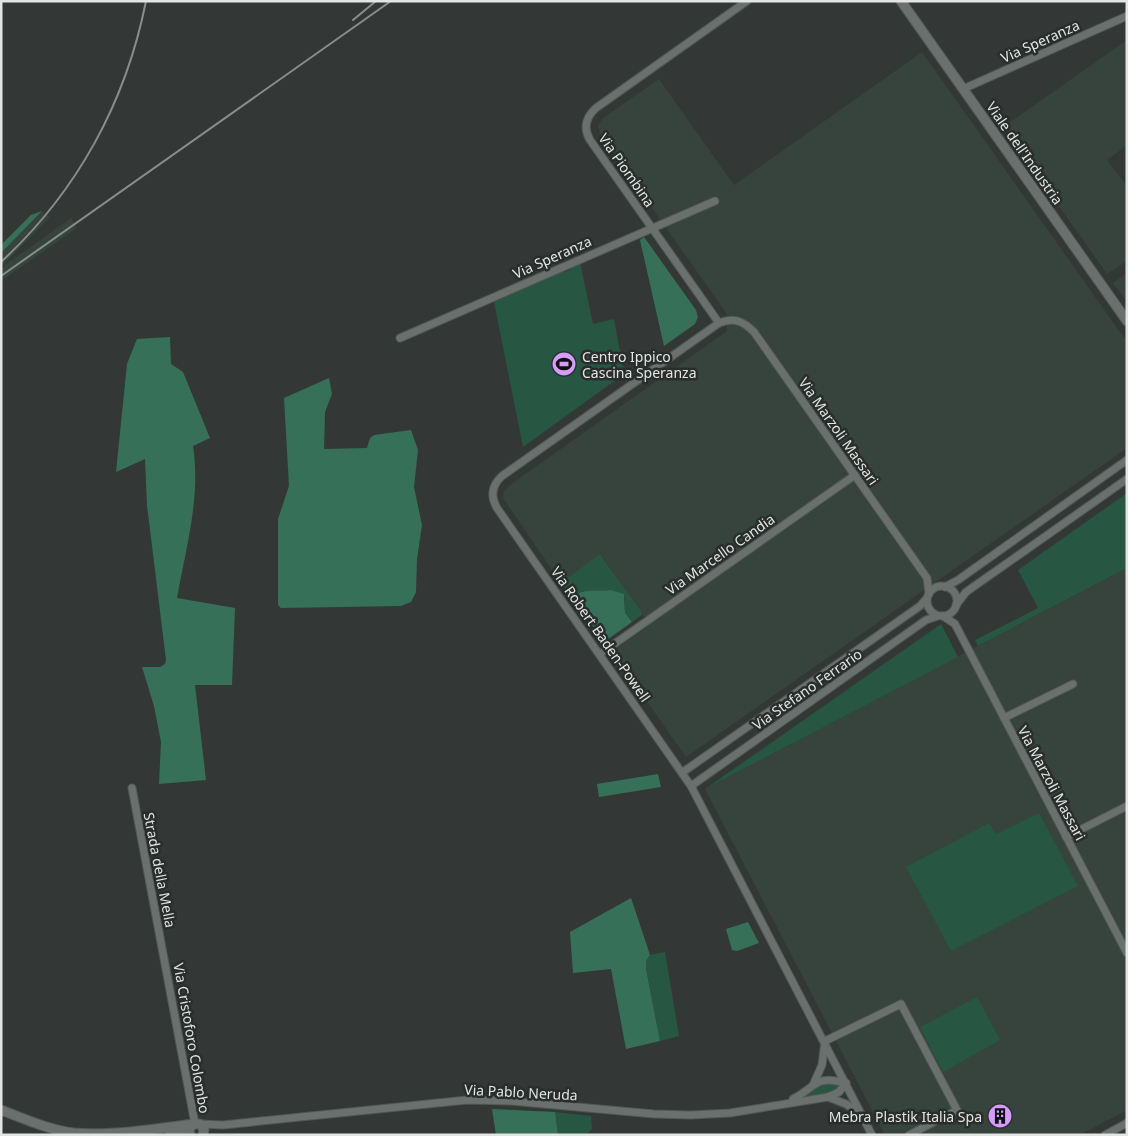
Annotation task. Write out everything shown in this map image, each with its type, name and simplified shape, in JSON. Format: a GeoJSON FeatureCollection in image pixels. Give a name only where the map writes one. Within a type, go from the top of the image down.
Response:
{"type":"FeatureCollection","features":[{"type":"Feature","properties":{"kind":"street","name":"Via Piombina"},"geometry":{"type":"LineString","coordinates":[[719,323],[589,137],[586,128],[588,117],[596,108],[747,1]]}},
{"type":"Feature","properties":{"kind":"street","name":"Viale dell'Industria"},"geometry":{"type":"LineString","coordinates":[[901,1],[1127,321]]}},
{"type":"Feature","properties":{"kind":"street","name":"Via Speranza"},"geometry":{"type":"LineString","coordinates":[[963,89],[1127,16]]}},
{"type":"Feature","properties":{"kind":"street","name":"Via Speranza"},"geometry":{"type":"LineString","coordinates":[[400,338],[715,201]]}},
{"type":"Feature","properties":{"kind":"street","name":"Via Marzoli Massari"},"geometry":{"type":"LineString","coordinates":[[719,323],[736,319],[742,321],[754,332],[927,578],[944,587]]}},
{"type":"Feature","properties":{"kind":"street","name":"Via Robert Baden-Powell"},"geometry":{"type":"LineString","coordinates":[[719,323],[502,476],[494,486],[492,497],[495,505],[683,772],[825,1041],[872,1135]]}},
{"type":"Feature","properties":{"kind":"street"},"geometry":{"type":"LineString","coordinates":[[1127,460],[959,580],[944,587],[936,588],[928,596],[931,611],[941,616],[955,607],[966,592],[1127,479]]}},
{"type":"Feature","properties":{"kind":"street","name":"Via Marcello Candia"},"geometry":{"type":"LineString","coordinates":[[600,654],[855,476]]}},
{"type":"Feature","properties":{"kind":"street","name":"Via Marzoli Massari"},"geometry":{"type":"LineString","coordinates":[[927,578],[928,596]]}},
{"type":"Feature","properties":{"kind":"street"},"geometry":{"type":"LineString","coordinates":[[944,587],[953,592],[955,607]]}},
{"type":"Feature","properties":{"kind":"street","name":"Via Stefano Ferrario"},"geometry":{"type":"LineString","coordinates":[[683,772],[918,608],[928,596]]}},
{"type":"Feature","properties":{"kind":"street","name":"Via Marzoli Massari"},"geometry":{"type":"LineString","coordinates":[[955,607],[955,624],[1126,950]]}},
{"type":"Feature","properties":{"kind":"street","name":"Via Marzoli Massari"},"geometry":{"type":"LineString","coordinates":[[941,616],[955,624]]}},
{"type":"Feature","properties":{"kind":"street","name":"Via Stefano Ferrario"},"geometry":{"type":"LineString","coordinates":[[691,786],[926,620],[941,616]]}},
{"type":"Feature","properties":{"kind":"street"},"geometry":{"type":"LineString","coordinates":[[1004,718],[1072,684]]}},
{"type":"Feature","properties":{"kind":"street","name":"Strada della Mella"},"geometry":{"type":"LineString","coordinates":[[132,788],[165,956]]}},
{"type":"Feature","properties":{"kind":"street"},"geometry":{"type":"LineString","coordinates":[[1066,837],[1127,806]]}},
{"type":"Feature","properties":{"kind":"street","name":"Via Cristoforo Colombo"},"geometry":{"type":"LineString","coordinates":[[165,956],[196,1124]]}},
{"type":"Feature","properties":{"kind":"street"},"geometry":{"type":"LineString","coordinates":[[788,1102],[806,1091],[814,1083],[822,1065],[825,1041],[901,1004],[957,1110],[909,1135]]}},
{"type":"Feature","properties":{"kind":"street"},"geometry":{"type":"LineString","coordinates":[[814,1083],[831,1080],[846,1082],[839,1092],[828,1098]]}},
{"type":"Feature","properties":{"kind":"street"},"geometry":{"type":"LineString","coordinates":[[828,1098],[846,1104],[862,1115]]}},
{"type":"Feature","properties":{"kind":"street","name":"Via Pablo Neruda"},"geometry":{"type":"LineString","coordinates":[[196,1124],[223,1125],[460,1100],[511,1101],[654,1114],[691,1115],[730,1113],[788,1102],[828,1098]]}},
{"type":"Feature","properties":{"kind":"street"},"geometry":{"type":"LineString","coordinates":[[1,1110],[49,1128],[76,1134],[156,1129],[196,1124],[203,1127],[203,1134]]}},
{"type":"Feature","properties":{"kind":"street"},"geometry":{"type":"LineString","coordinates":[[1105,1135],[1127,1123]]}},
{"type":"Feature","properties":{"kind":"street"},"geometry":{"type":"LineString","coordinates":[[156,1129],[190,1134],[190,1127],[196,1124]]}},
{"type":"Feature","properties":{"kind":"street","name":"Via Pablo Neruda"},"geometry":{"type":"LineString","coordinates":[[203,1134],[223,1125]]}},
{"type":"Feature","properties":{"kind":"shaded area"},"geometry":{"type":"Polygon","coordinates":[[[1127,40],[1127,145],[1107,160],[1127,186],[1127,261],[1107,274],[1003,127],[1127,40]]]}},
{"type":"Feature","properties":{"kind":"shaded area"},"geometry":{"type":"Polygon","coordinates":[[[922,52],[1127,342],[1127,448],[686,757],[612,652],[650,625],[601,555],[561,583],[503,498],[504,491],[510,485],[727,331],[727,314],[601,136],[598,126],[603,118],[659,79],[734,185],[922,52]]]}},
{"type":"Feature","properties":{"kind":"shaded area"},"geometry":{"type":"Polygon","coordinates":[[[42,211],[50,217],[1,267],[1,253],[42,211]]]}},
{"type":"Feature","properties":{"kind":"shaded area"},"geometry":{"type":"Polygon","coordinates":[[[71,218],[77,228],[1,281],[1,268],[71,218]]]}},
{"type":"Feature","properties":{"kind":"shaded area"},"geometry":{"type":"Polygon","coordinates":[[[1127,273],[1127,302],[1113,283],[1127,273]]]}},
{"type":"Feature","properties":{"kind":"shaded area"},"geometry":{"type":"Polygon","coordinates":[[[1127,568],[1127,1110],[1080,1135],[885,1135],[705,789],[1127,568]]]}},
{"type":"Feature","properties":{"kind":"green space"},"geometry":{"type":"Polygon","coordinates":[[[42,211],[1,253],[1,245],[31,215],[42,211]]]}},
{"type":"Feature","properties":{"kind":"green space"},"geometry":{"type":"Polygon","coordinates":[[[644,237],[696,310],[698,317],[695,324],[664,346],[640,240],[644,237]]]}},
{"type":"Feature","properties":{"kind":"green space","name":"Centro Ippico Cascina Speranza"},"geometry":{"type":"Polygon","coordinates":[[[580,262],[593,324],[614,319],[624,374],[523,447],[494,302],[562,270],[565,272],[570,270],[572,266],[580,262]]]}},
{"type":"Feature","properties":{"kind":"green space"},"geometry":{"type":"Polygon","coordinates":[[[170,337],[171,364],[183,372],[210,438],[193,446],[195,465],[194,503],[177,598],[235,608],[232,685],[195,685],[206,780],[159,784],[161,742],[154,706],[142,667],[160,667],[165,664],[166,660],[147,505],[145,459],[116,472],[127,364],[137,339],[170,337]]]}},
{"type":"Feature","properties":{"kind":"green space"},"geometry":{"type":"Polygon","coordinates":[[[329,378],[332,394],[325,412],[324,449],[367,448],[370,438],[374,435],[411,430],[418,450],[414,487],[422,525],[417,559],[416,592],[411,602],[401,606],[281,608],[278,605],[278,519],[289,486],[284,398],[329,378]]]}},
{"type":"Feature","properties":{"kind":"green space"},"geometry":{"type":"Polygon","coordinates":[[[1127,493],[1127,568],[978,646],[975,640],[1038,608],[1018,570],[1127,493]]]}},
{"type":"Feature","properties":{"kind":"green space"},"geometry":{"type":"Polygon","coordinates":[[[600,554],[643,614],[632,622],[625,613],[625,597],[610,590],[583,591],[574,599],[561,583],[600,554]]]}},
{"type":"Feature","properties":{"kind":"green space"},"geometry":{"type":"Polygon","coordinates":[[[610,590],[624,594],[625,613],[632,622],[604,642],[574,599],[576,595],[584,591],[610,590]]]}},
{"type":"Feature","properties":{"kind":"green space"},"geometry":{"type":"Polygon","coordinates":[[[941,624],[958,657],[705,789],[941,624]]]}},
{"type":"Feature","properties":{"kind":"green space"},"geometry":{"type":"Polygon","coordinates":[[[658,774],[661,787],[599,797],[597,784],[658,774]]]}},
{"type":"Feature","properties":{"kind":"green space"},"geometry":{"type":"Polygon","coordinates":[[[1039,813],[1078,886],[951,951],[906,867],[989,823],[996,834],[1039,813]]]}},
{"type":"Feature","properties":{"kind":"green space"},"geometry":{"type":"Polygon","coordinates":[[[631,898],[650,955],[646,961],[646,969],[660,1041],[626,1049],[611,969],[573,973],[570,932],[631,898]]]}},
{"type":"Feature","properties":{"kind":"green space"},"geometry":{"type":"Polygon","coordinates":[[[748,922],[759,943],[737,951],[732,950],[726,929],[748,922]]]}},
{"type":"Feature","properties":{"kind":"green space"},"geometry":{"type":"Polygon","coordinates":[[[665,952],[679,1036],[660,1041],[646,961],[650,955],[665,952]]]}},
{"type":"Feature","properties":{"kind":"green space"},"geometry":{"type":"Polygon","coordinates":[[[977,997],[1000,1040],[943,1072],[920,1027],[977,997]]]}},
{"type":"Feature","properties":{"kind":"green space"},"geometry":{"type":"Polygon","coordinates":[[[835,1083],[839,1088],[835,1093],[803,1097],[818,1084],[835,1083]]]}},
{"type":"Feature","properties":{"kind":"green space"},"geometry":{"type":"Polygon","coordinates":[[[492,1109],[555,1112],[558,1135],[496,1135],[492,1109]]]}},
{"type":"Feature","properties":{"kind":"green space"},"geometry":{"type":"Polygon","coordinates":[[[555,1112],[591,1116],[592,1129],[586,1135],[558,1135],[555,1112]]]}},
{"type":"Feature","properties":{"kind":"railway"},"geometry":{"type":"LineString","coordinates":[[1,262],[53,206],[75,175],[94,143],[126,75],[146,1]]}},
{"type":"Feature","properties":{"kind":"railway"},"geometry":{"type":"LineString","coordinates":[[353,20],[376,1]]}},
{"type":"Feature","properties":{"kind":"railway"},"geometry":{"type":"LineString","coordinates":[[1,276],[391,1]]}},
{"type":"Feature","properties":{"kind":"place","name":"Centro Ippico Cascina Speranza"},"geometry":{"type":"Point","coordinates":[564,364]}},
{"type":"Feature","properties":{"kind":"place","name":"Mebra Plastik Italia Spa"},"geometry":{"type":"Point","coordinates":[1000,1116]}}]}
